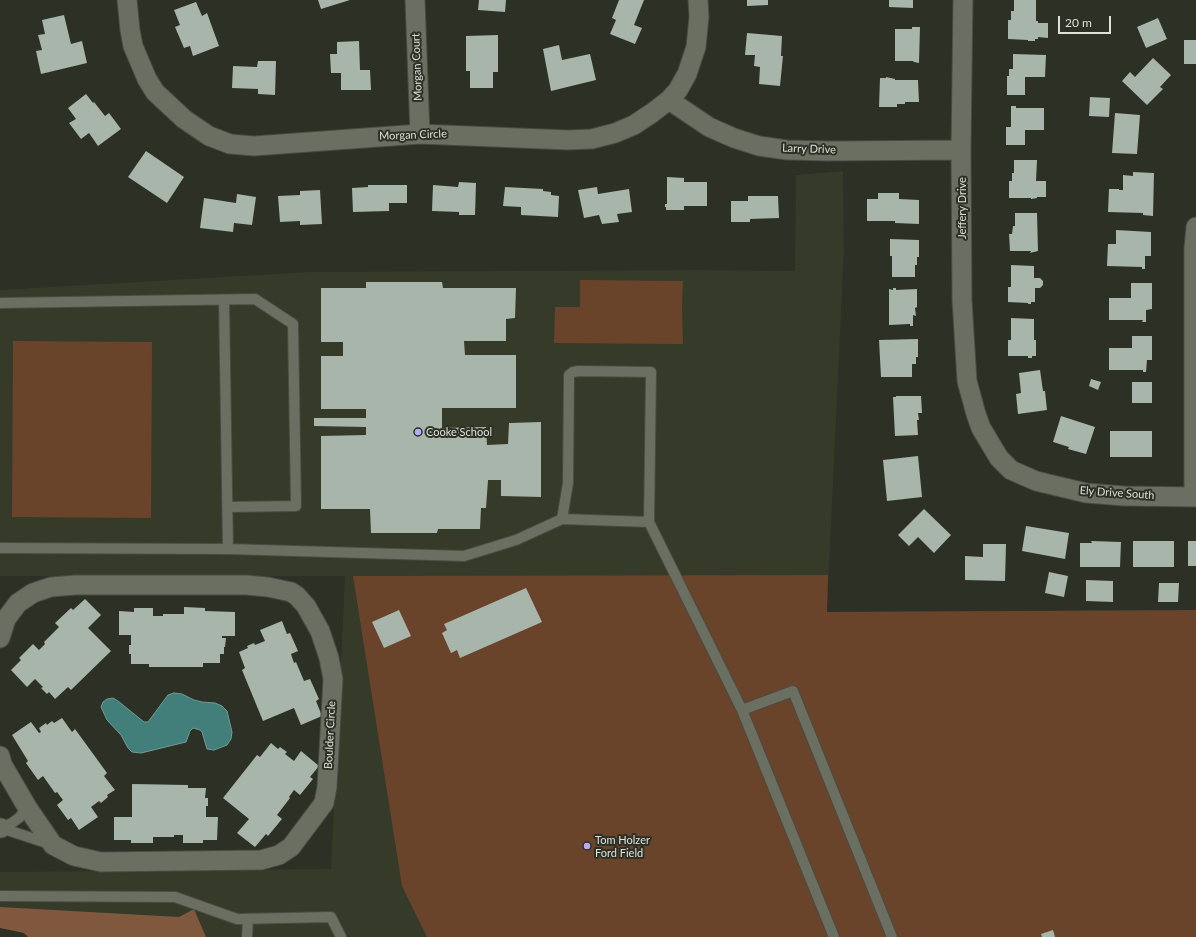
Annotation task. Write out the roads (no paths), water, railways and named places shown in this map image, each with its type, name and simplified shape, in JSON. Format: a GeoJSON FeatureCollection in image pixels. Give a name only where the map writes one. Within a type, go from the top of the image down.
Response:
{"type":"FeatureCollection","features":[{"type":"Feature","properties":{"kind":"street","name":"Morgan Circle"},"geometry":{"type":"LineString","coordinates":[[128,0],[130,30],[133,46],[147,79],[155,92],[184,120],[209,136],[230,144],[254,146],[420,134],[568,140],[592,139],[615,133],[634,125],[669,100],[678,90],[686,74],[696,47],[699,17],[698,0]]}},
{"type":"Feature","properties":{"kind":"street","name":"Morgan Court"},"geometry":{"type":"LineString","coordinates":[[414,0],[420,134]]}},
{"type":"Feature","properties":{"kind":"street","name":"Jeffery Drive"},"geometry":{"type":"LineString","coordinates":[[963,0],[961,150],[962,300],[967,381],[976,414]]}},
{"type":"Feature","properties":{"kind":"street","name":"Larry Drive"},"geometry":{"type":"LineString","coordinates":[[669,100],[709,127],[734,138],[759,146],[787,150],[828,151],[961,150]]}},
{"type":"Feature","properties":{"kind":"street"},"geometry":{"type":"LineString","coordinates":[[1195,497],[1194,248],[1196,227]]}},
{"type":"Feature","properties":{"kind":"street","name":"Ely Drive South"},"geometry":{"type":"LineString","coordinates":[[976,414],[981,428],[1000,458],[1011,470],[1036,481],[1086,493],[1124,496],[1195,497]]}},
{"type":"Feature","properties":{"kind":"street","name":"Boulder Circle"},"geometry":{"type":"LineString","coordinates":[[0,638],[6,619],[18,603],[33,593],[51,587],[75,585],[246,585],[284,590],[297,596],[306,606],[320,631],[329,658],[332,679],[327,795],[324,803],[291,847],[279,855],[261,860],[100,862],[74,856],[53,845],[27,807],[2,764],[0,756]]}},
{"type":"Feature","properties":{"kind":"lane"},"geometry":{"type":"LineString","coordinates":[[0,303],[255,299],[293,324],[296,506],[228,508]]}},
{"type":"Feature","properties":{"kind":"lane"},"geometry":{"type":"LineString","coordinates":[[224,300],[228,549]]}},
{"type":"Feature","properties":{"kind":"lane"},"geometry":{"type":"LineString","coordinates":[[562,519],[568,483],[570,374],[579,371],[651,372],[649,522],[742,710],[834,937]]}},
{"type":"Feature","properties":{"kind":"lane"},"geometry":{"type":"LineString","coordinates":[[0,548],[228,549],[464,556],[516,540],[562,519],[649,522]]}},
{"type":"Feature","properties":{"kind":"lane"},"geometry":{"type":"LineString","coordinates":[[742,710],[793,691],[892,937]]}},
{"type":"Feature","properties":{"kind":"lane"},"geometry":{"type":"LineString","coordinates":[[0,828],[12,823],[20,817],[27,807]]}},
{"type":"Feature","properties":{"kind":"lane"},"geometry":{"type":"LineString","coordinates":[[0,828],[53,845]]}},
{"type":"Feature","properties":{"kind":"lane"},"geometry":{"type":"LineString","coordinates":[[0,896],[175,897],[237,919],[331,917],[341,937]]}},
{"type":"Feature","properties":{"kind":"lane"},"geometry":{"type":"LineString","coordinates":[[247,937],[248,919]]}},
{"type":"Feature","properties":{"kind":"water"},"geometry":{"type":"Polygon","coordinates":[[[174,693],[182,694],[194,700],[215,703],[222,706],[227,711],[232,732],[231,739],[227,745],[214,750],[207,749],[202,732],[193,728],[190,731],[186,742],[141,753],[132,752],[121,735],[107,720],[101,707],[103,702],[107,699],[113,698],[144,722],[148,722],[168,695],[174,693]]]}},
{"type":"Feature","properties":{"kind":"place","name":"Cooke School"},"geometry":{"type":"Point","coordinates":[418,432]}},
{"type":"Feature","properties":{"kind":"place","name":"Tom Holzer Ford Field"},"geometry":{"type":"Point","coordinates":[587,846]}}]}
